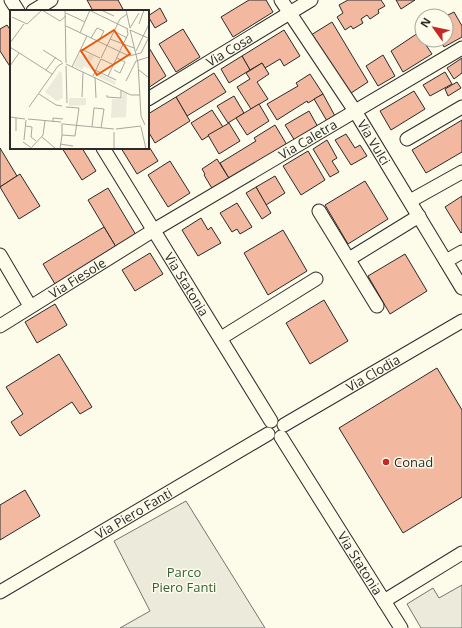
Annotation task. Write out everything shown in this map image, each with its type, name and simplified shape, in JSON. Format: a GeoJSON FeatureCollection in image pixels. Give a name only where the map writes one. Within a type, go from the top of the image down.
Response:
{"type":"FeatureCollection","features":[{"type":"Feature","properties":{"kind":"street"},"geometry":{"type":"LineString","coordinates":[[11,0],[17,10]]}},
{"type":"Feature","properties":{"kind":"street"},"geometry":{"type":"LineString","coordinates":[[35,10],[51,0]]}},
{"type":"Feature","properties":{"kind":"street","name":"Via Vulci"},"geometry":{"type":"LineString","coordinates":[[281,0],[355,111],[462,288]]}},
{"type":"Feature","properties":{"kind":"street","name":"Via Cosa"},"geometry":{"type":"LineString","coordinates":[[149,98],[311,0]]}},
{"type":"Feature","properties":{"kind":"street","name":"Via Caletra"},"geometry":{"type":"LineString","coordinates":[[154,230],[462,48]]}},
{"type":"Feature","properties":{"kind":"street"},"geometry":{"type":"LineString","coordinates":[[407,140],[462,107]]}},
{"type":"Feature","properties":{"kind":"street","name":"Via Statonia"},"geometry":{"type":"LineString","coordinates":[[104,149],[271,421],[280,421],[278,432],[401,628]]}},
{"type":"Feature","properties":{"kind":"street"},"geometry":{"type":"LineString","coordinates":[[410,202],[462,172]]}},
{"type":"Feature","properties":{"kind":"street"},"geometry":{"type":"LineString","coordinates":[[319,211],[377,306]]}},
{"type":"Feature","properties":{"kind":"street"},"geometry":{"type":"LineString","coordinates":[[349,259],[419,216]]}},
{"type":"Feature","properties":{"kind":"street","name":"Via Fiesole"},"geometry":{"type":"LineString","coordinates":[[0,326],[154,230]]}},
{"type":"Feature","properties":{"kind":"street"},"geometry":{"type":"LineString","coordinates":[[446,261],[462,252]]}},
{"type":"Feature","properties":{"kind":"street"},"geometry":{"type":"LineString","coordinates":[[0,254],[30,306]]}},
{"type":"Feature","properties":{"kind":"street"},"geometry":{"type":"LineString","coordinates":[[221,338],[316,279]]}},
{"type":"Feature","properties":{"kind":"street","name":"Via Clodia"},"geometry":{"type":"LineString","coordinates":[[278,432],[462,321]]}},
{"type":"Feature","properties":{"kind":"street","name":"Via Piero Fanti"},"geometry":{"type":"LineString","coordinates":[[0,592],[278,432]]}},
{"type":"Feature","properties":{"kind":"street"},"geometry":{"type":"LineString","coordinates":[[384,601],[462,553]]}},
{"type":"Feature","properties":{"kind":"green space","name":"Parco Piero Fanti"},"geometry":{"type":"Polygon","coordinates":[[[186,501],[265,628],[120,628],[150,611],[114,541],[186,501]]]}},
{"type":"Feature","properties":{"kind":"green space"},"geometry":{"type":"Polygon","coordinates":[[[462,585],[462,628],[421,628],[407,604],[433,588],[439,598],[462,585]]]}},
{"type":"Feature","properties":{"kind":"building"},"geometry":{"type":"Polygon","coordinates":[[[87,0],[118,0],[123,10],[92,10],[87,0]]]}},
{"type":"Feature","properties":{"kind":"building"},"geometry":{"type":"Polygon","coordinates":[[[249,0],[266,0],[273,12],[233,37],[221,17],[249,0]]]}},
{"type":"Feature","properties":{"kind":"building"},"geometry":{"type":"Polygon","coordinates":[[[348,0],[381,0],[385,6],[378,10],[379,13],[370,19],[367,15],[361,19],[363,23],[353,29],[351,26],[345,30],[337,17],[343,13],[339,5],[348,0]]]}},
{"type":"Feature","properties":{"kind":"building"},"geometry":{"type":"Polygon","coordinates":[[[396,0],[415,0],[401,9],[396,0]]]}},
{"type":"Feature","properties":{"kind":"building"},"geometry":{"type":"Polygon","coordinates":[[[160,8],[167,21],[155,28],[149,15],[160,8]]]}},
{"type":"Feature","properties":{"kind":"building"},"geometry":{"type":"Polygon","coordinates":[[[454,12],[462,26],[462,37],[454,41],[454,12]]]}},
{"type":"Feature","properties":{"kind":"building"},"geometry":{"type":"Polygon","coordinates":[[[332,22],[368,82],[348,95],[311,35],[332,22]]]}},
{"type":"Feature","properties":{"kind":"building"},"geometry":{"type":"Polygon","coordinates":[[[7,25],[10,30],[10,66],[0,51],[0,29],[7,25]]]}},
{"type":"Feature","properties":{"kind":"building"},"geometry":{"type":"Polygon","coordinates":[[[183,29],[200,57],[176,72],[159,44],[183,29]]]}},
{"type":"Feature","properties":{"kind":"building"},"geometry":{"type":"Polygon","coordinates":[[[284,30],[300,56],[284,66],[280,59],[265,68],[262,63],[250,70],[242,56],[284,30]]]}},
{"type":"Feature","properties":{"kind":"building"},"geometry":{"type":"Polygon","coordinates":[[[414,36],[414,48],[428,48],[432,54],[403,72],[391,51],[414,36]]]}},
{"type":"Feature","properties":{"kind":"building"},"geometry":{"type":"Polygon","coordinates":[[[149,48],[166,76],[149,87],[149,48]]]}},
{"type":"Feature","properties":{"kind":"building"},"geometry":{"type":"Polygon","coordinates":[[[383,55],[395,76],[378,86],[366,66],[383,55]]]}},
{"type":"Feature","properties":{"kind":"building"},"geometry":{"type":"Polygon","coordinates":[[[242,56],[250,70],[229,83],[221,69],[242,56]]]}},
{"type":"Feature","properties":{"kind":"building"},"geometry":{"type":"Polygon","coordinates":[[[462,58],[462,73],[454,79],[447,68],[462,58]]]}},
{"type":"Feature","properties":{"kind":"building"},"geometry":{"type":"Polygon","coordinates":[[[262,63],[269,74],[257,82],[268,99],[251,109],[237,87],[250,79],[246,73],[262,63]]]}},
{"type":"Feature","properties":{"kind":"building"},"geometry":{"type":"Polygon","coordinates":[[[445,72],[452,84],[430,96],[423,85],[445,72]]]}},
{"type":"Feature","properties":{"kind":"building"},"geometry":{"type":"Polygon","coordinates":[[[214,73],[226,92],[187,116],[176,97],[214,73]]]}},
{"type":"Feature","properties":{"kind":"building"},"geometry":{"type":"Polygon","coordinates":[[[310,74],[323,94],[308,103],[307,101],[277,120],[267,104],[298,86],[296,83],[310,74]]]}},
{"type":"Feature","properties":{"kind":"building"},"geometry":{"type":"Polygon","coordinates":[[[457,82],[461,88],[448,96],[445,89],[457,82]]]}},
{"type":"Feature","properties":{"kind":"building"},"geometry":{"type":"Polygon","coordinates":[[[414,91],[425,109],[391,130],[380,111],[414,91]]]}},
{"type":"Feature","properties":{"kind":"building"},"geometry":{"type":"Polygon","coordinates":[[[323,94],[335,116],[327,121],[314,99],[323,94]]]}},
{"type":"Feature","properties":{"kind":"building"},"geometry":{"type":"Polygon","coordinates":[[[234,96],[244,113],[228,123],[217,106],[234,96]]]}},
{"type":"Feature","properties":{"kind":"building"},"geometry":{"type":"Polygon","coordinates":[[[176,97],[190,121],[155,143],[149,133],[149,113],[176,97]]]}},
{"type":"Feature","properties":{"kind":"building"},"geometry":{"type":"Polygon","coordinates":[[[259,104],[269,121],[247,135],[236,118],[259,104]]]}},
{"type":"Feature","properties":{"kind":"building"},"geometry":{"type":"Polygon","coordinates":[[[212,110],[223,127],[202,140],[191,123],[212,110]]]}},
{"type":"Feature","properties":{"kind":"building"},"geometry":{"type":"Polygon","coordinates":[[[309,111],[318,127],[295,141],[285,125],[309,111]]]}},
{"type":"Feature","properties":{"kind":"building"},"geometry":{"type":"Polygon","coordinates":[[[462,120],[462,152],[426,173],[412,150],[462,120]]]}},
{"type":"Feature","properties":{"kind":"building"},"geometry":{"type":"Polygon","coordinates":[[[229,123],[240,141],[219,154],[208,135],[229,123]]]}},
{"type":"Feature","properties":{"kind":"building"},"geometry":{"type":"Polygon","coordinates":[[[275,125],[287,145],[230,180],[220,163],[256,141],[254,138],[275,125]]]}},
{"type":"Feature","properties":{"kind":"building"},"geometry":{"type":"Polygon","coordinates":[[[346,134],[355,148],[360,145],[367,156],[351,165],[335,140],[346,134]]]}},
{"type":"Feature","properties":{"kind":"building"},"geometry":{"type":"Polygon","coordinates":[[[327,140],[337,158],[332,161],[339,172],[330,177],[313,149],[327,140]]]}},
{"type":"Feature","properties":{"kind":"building"},"geometry":{"type":"Polygon","coordinates":[[[149,147],[158,161],[137,174],[122,149],[149,149],[149,147]]]}},
{"type":"Feature","properties":{"kind":"building"},"geometry":{"type":"Polygon","coordinates":[[[0,148],[17,176],[0,187],[0,148]]]}},
{"type":"Feature","properties":{"kind":"building"},"geometry":{"type":"Polygon","coordinates":[[[63,149],[83,149],[96,171],[82,180],[63,149]]]}},
{"type":"Feature","properties":{"kind":"building"},"geometry":{"type":"Polygon","coordinates":[[[308,151],[325,180],[301,195],[283,166],[308,151]]]}},
{"type":"Feature","properties":{"kind":"building"},"geometry":{"type":"Polygon","coordinates":[[[217,159],[230,180],[213,190],[202,169],[217,159]]]}},
{"type":"Feature","properties":{"kind":"building"},"geometry":{"type":"Polygon","coordinates":[[[170,161],[190,193],[168,207],[148,175],[170,161]]]}},
{"type":"Feature","properties":{"kind":"building"},"geometry":{"type":"Polygon","coordinates":[[[20,174],[40,206],[19,219],[0,187],[20,174]]]}},
{"type":"Feature","properties":{"kind":"building"},"geometry":{"type":"Polygon","coordinates":[[[275,176],[285,193],[266,205],[256,187],[275,176]]]}},
{"type":"Feature","properties":{"kind":"building"},"geometry":{"type":"Polygon","coordinates":[[[365,181],[388,219],[348,244],[325,205],[365,181]]]}},
{"type":"Feature","properties":{"kind":"building"},"geometry":{"type":"Polygon","coordinates":[[[256,187],[271,213],[262,219],[246,193],[256,187]]]}},
{"type":"Feature","properties":{"kind":"building"},"geometry":{"type":"Polygon","coordinates":[[[108,188],[136,235],[116,247],[88,200],[108,188]]]}},
{"type":"Feature","properties":{"kind":"building"},"geometry":{"type":"Polygon","coordinates":[[[462,196],[462,232],[461,233],[445,207],[462,196]]]}},
{"type":"Feature","properties":{"kind":"building"},"geometry":{"type":"Polygon","coordinates":[[[237,203],[252,227],[240,234],[237,229],[232,232],[220,213],[237,203]]]}},
{"type":"Feature","properties":{"kind":"building"},"geometry":{"type":"Polygon","coordinates":[[[201,218],[208,230],[211,227],[221,243],[198,256],[182,230],[201,218]]]}},
{"type":"Feature","properties":{"kind":"building"},"geometry":{"type":"Polygon","coordinates":[[[104,227],[116,247],[55,284],[43,264],[104,227]]]}},
{"type":"Feature","properties":{"kind":"building"},"geometry":{"type":"Polygon","coordinates":[[[283,230],[307,271],[268,295],[244,253],[283,230]]]}},
{"type":"Feature","properties":{"kind":"building"},"geometry":{"type":"Polygon","coordinates":[[[150,253],[163,274],[135,291],[122,270],[150,253]]]}},
{"type":"Feature","properties":{"kind":"building"},"geometry":{"type":"Polygon","coordinates":[[[405,254],[427,291],[390,314],[368,276],[405,254]]]}},
{"type":"Feature","properties":{"kind":"building"},"geometry":{"type":"Polygon","coordinates":[[[324,300],[348,341],[310,364],[286,323],[324,300]]]}},
{"type":"Feature","properties":{"kind":"building"},"geometry":{"type":"Polygon","coordinates":[[[55,304],[67,325],[37,343],[25,322],[55,304]]]}},
{"type":"Feature","properties":{"kind":"building"},"geometry":{"type":"Polygon","coordinates":[[[59,354],[92,407],[80,414],[72,402],[20,436],[11,422],[23,414],[6,387],[59,354]]]}},
{"type":"Feature","properties":{"kind":"building"},"geometry":{"type":"Polygon","coordinates":[[[437,368],[462,410],[462,497],[403,533],[339,428],[437,368]]]}},
{"type":"Feature","properties":{"kind":"building"},"geometry":{"type":"Polygon","coordinates":[[[25,490],[40,516],[0,540],[0,505],[25,490]]]}},
{"type":"Feature","properties":{"kind":"place","name":"Conad"},"geometry":{"type":"Point","coordinates":[386,462]}}]}
